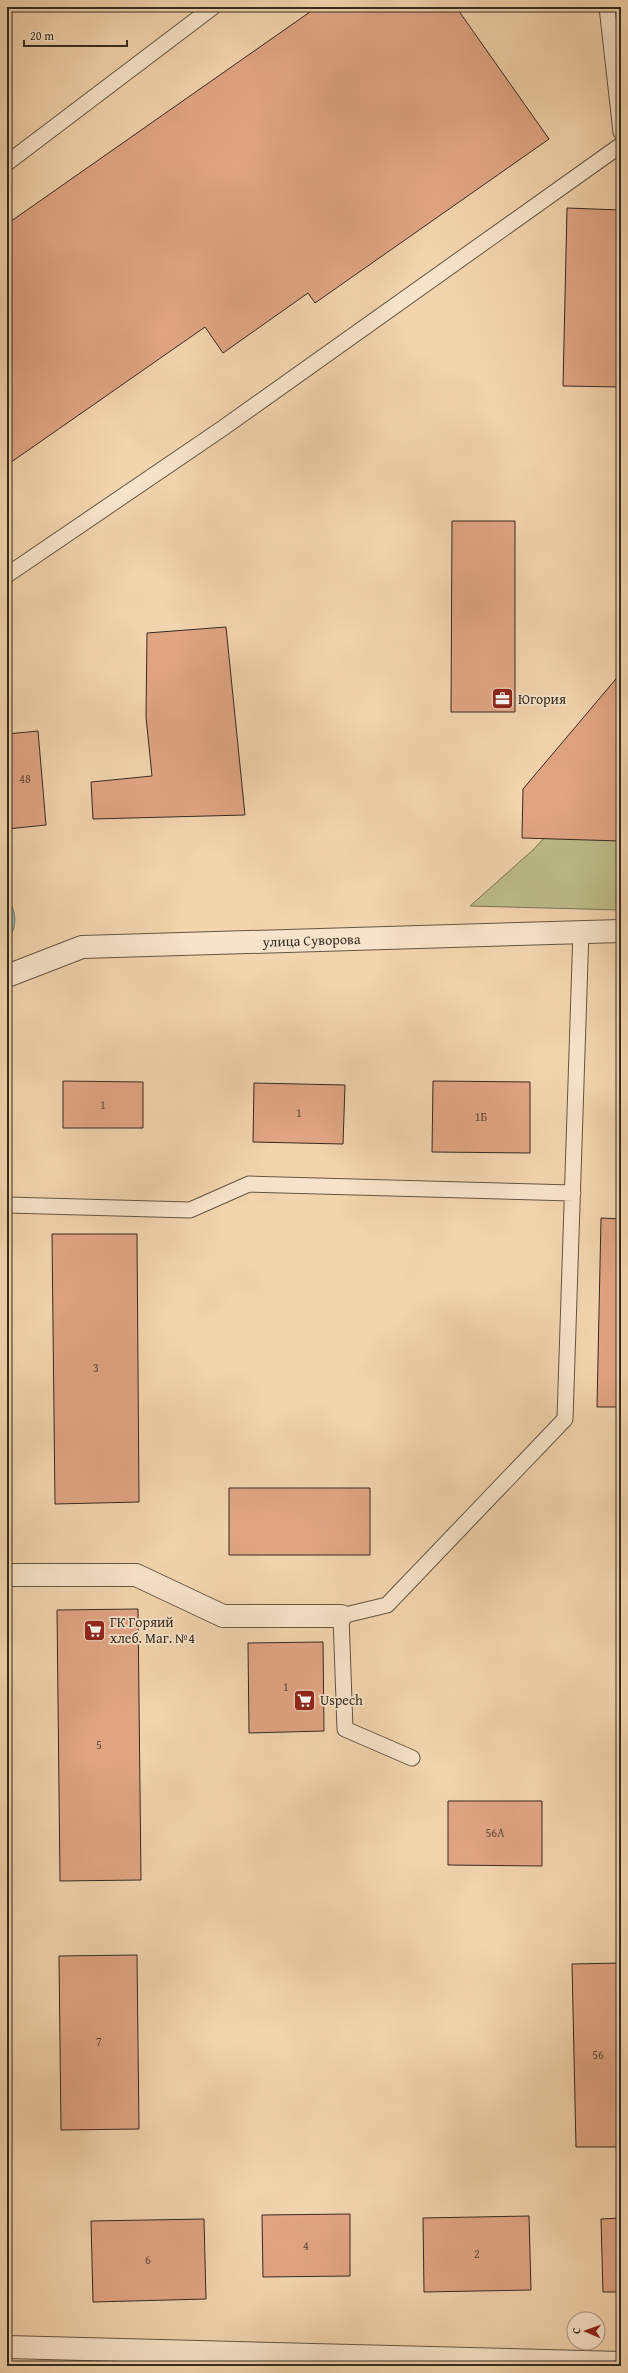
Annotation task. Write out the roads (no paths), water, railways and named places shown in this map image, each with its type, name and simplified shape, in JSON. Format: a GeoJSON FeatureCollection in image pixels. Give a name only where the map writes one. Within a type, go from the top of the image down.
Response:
{"type":"FeatureCollection","features":[{"type":"Feature","properties":{"kind":"street","name":"улица Суворова"},"geometry":{"type":"LineString","coordinates":[[7,976],[82,947],[581,930],[621,930]]}},
{"type":"Feature","properties":{"kind":"street"},"geometry":{"type":"LineString","coordinates":[[7,1575],[136,1575],[222,1616],[341,1616]]}},
{"type":"Feature","properties":{"kind":"street"},"geometry":{"type":"LineString","coordinates":[[7,2347],[444,2363],[621,2363]]}},
{"type":"Feature","properties":{"kind":"lane"},"geometry":{"type":"LineString","coordinates":[[7,163],[213,7]]}},
{"type":"Feature","properties":{"kind":"lane"},"geometry":{"type":"LineString","coordinates":[[607,7],[621,132]]}},
{"type":"Feature","properties":{"kind":"lane"},"geometry":{"type":"LineString","coordinates":[[7,575],[223,428],[621,145]]}},
{"type":"Feature","properties":{"kind":"lane"},"geometry":{"type":"LineString","coordinates":[[412,1758],[345,1729],[341,1616],[387,1605],[565,1419],[581,930]]}},
{"type":"Feature","properties":{"kind":"lane"},"geometry":{"type":"LineString","coordinates":[[7,1205],[190,1210],[248,1184],[572,1193]]}},
{"type":"Feature","properties":{"kind":"water"},"geometry":{"type":"Polygon","coordinates":[[[7,899],[13,908],[15,919],[11,935],[7,939],[7,899]]]}},
{"type":"Feature","properties":{"kind":"place","name":"Югория"},"geometry":{"type":"Point","coordinates":[503,699]}},
{"type":"Feature","properties":{"kind":"place","name":"ГК Горяий хлеб. Маг. №4"},"geometry":{"type":"Point","coordinates":[95,1630]}},
{"type":"Feature","properties":{"kind":"place","name":"Uspech"},"geometry":{"type":"Point","coordinates":[304,1700]}}]}
